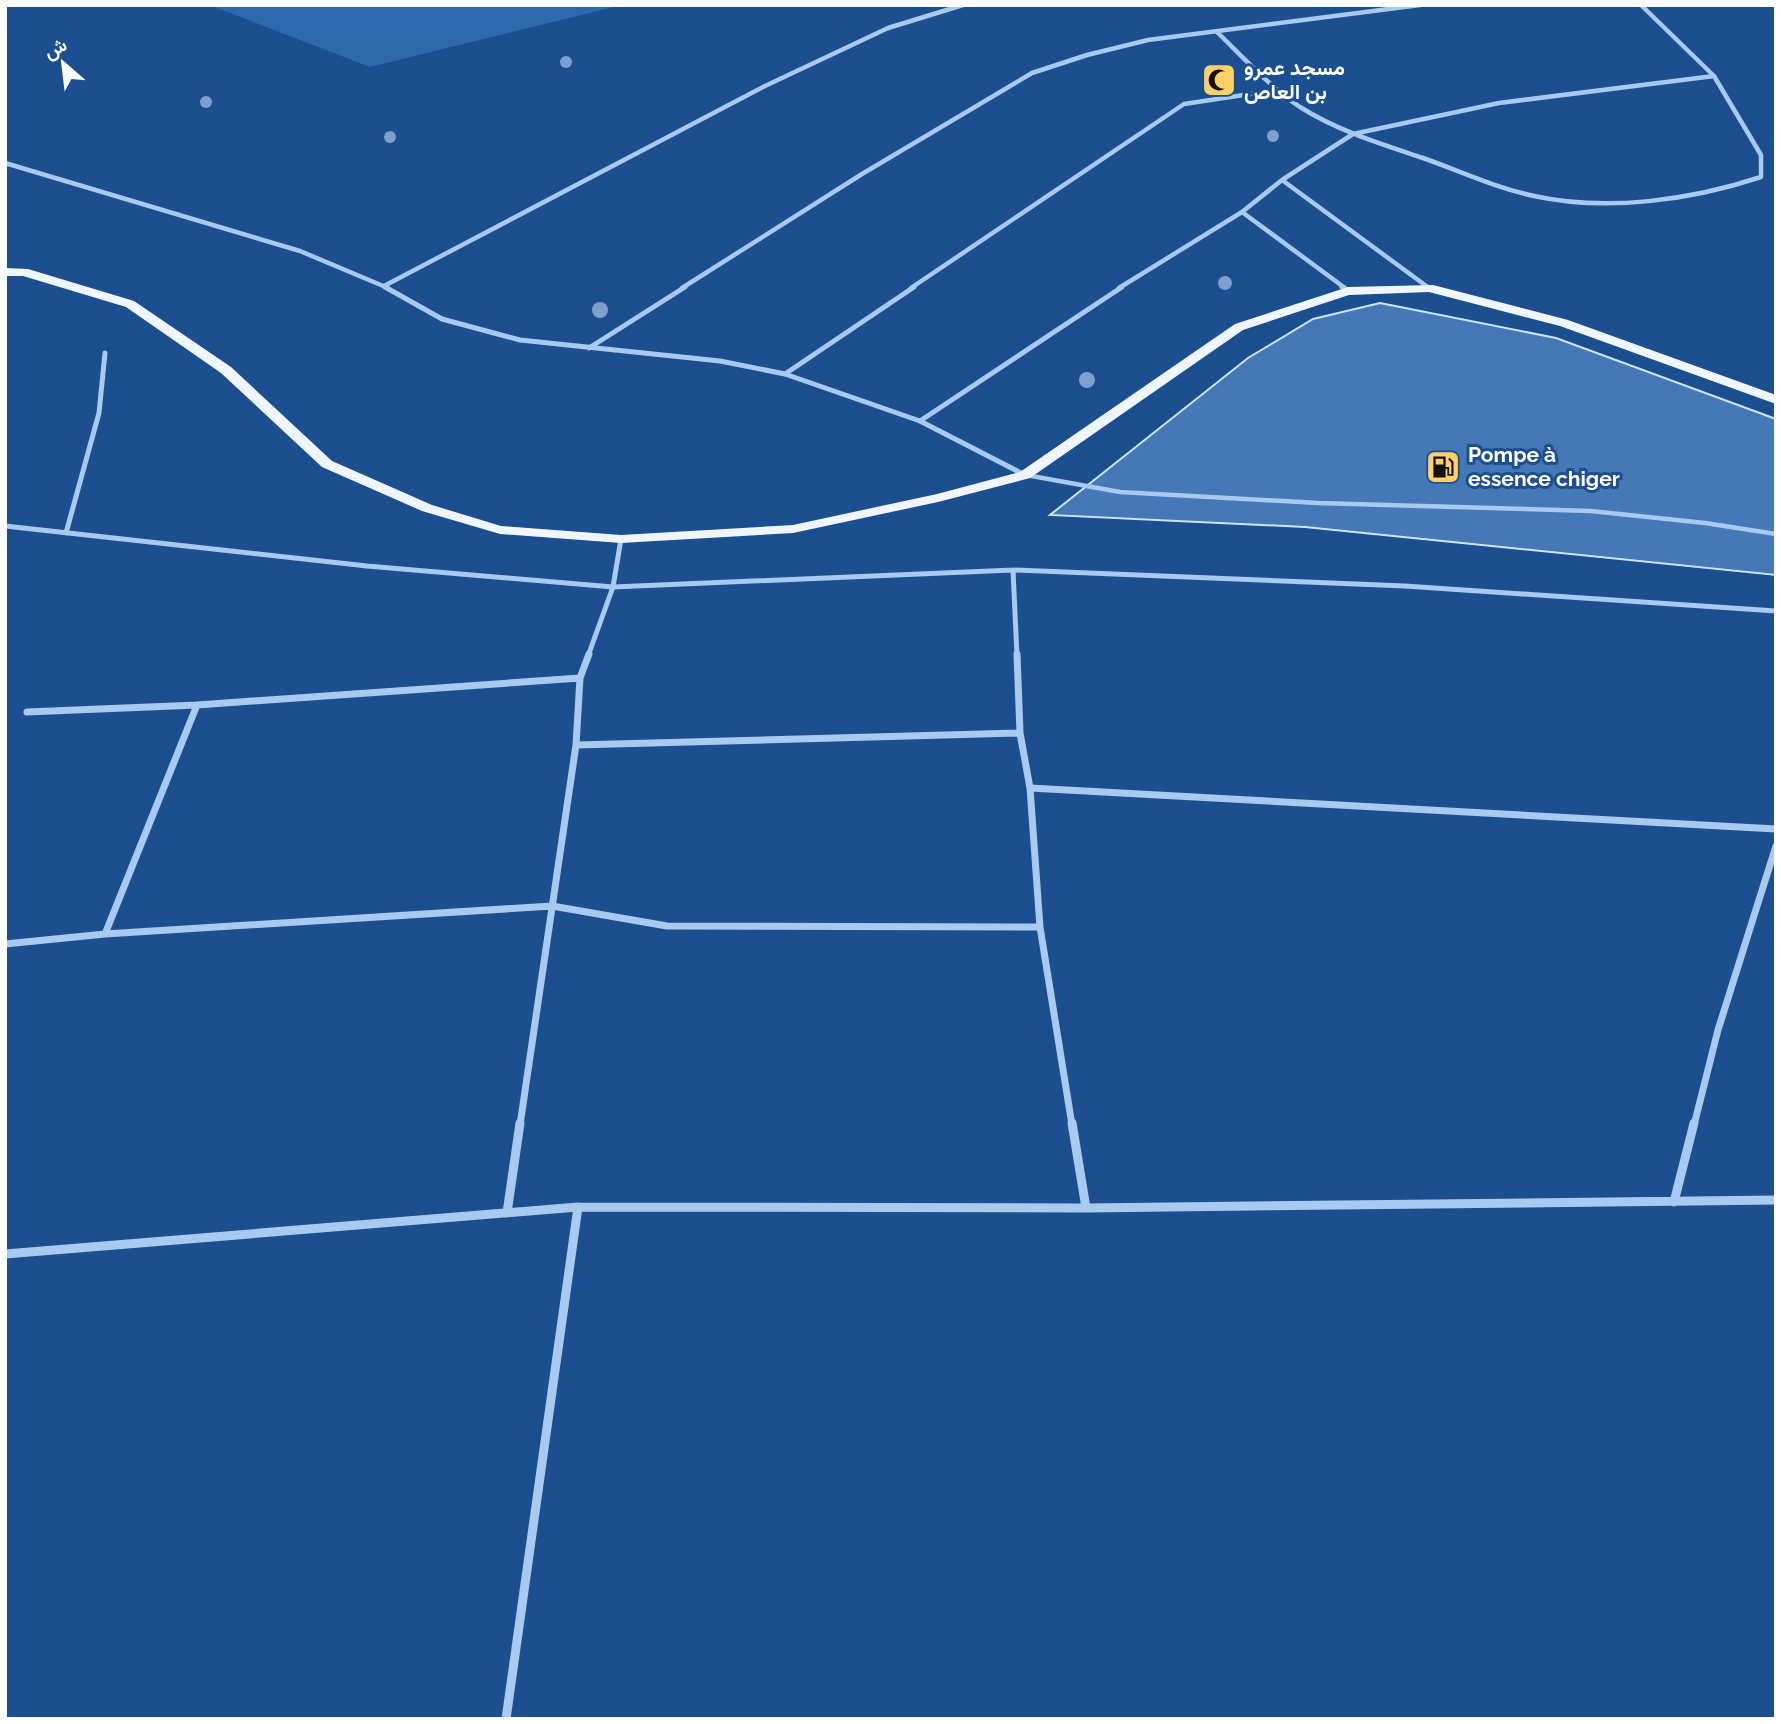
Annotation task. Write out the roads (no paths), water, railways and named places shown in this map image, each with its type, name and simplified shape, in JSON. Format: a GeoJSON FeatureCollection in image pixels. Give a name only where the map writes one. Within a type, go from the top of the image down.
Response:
{"type":"FeatureCollection","features":[{"type":"Feature","properties":{"kind":"main road"},"geometry":{"type":"LineString","coordinates":[[5,272],[24,272],[130,304],[226,370],[327,464],[427,508],[500,530],[621,538],[793,529],[938,498],[1025,475],[1239,327],[1348,291],[1429,288],[1564,323],[1776,400]]}},
{"type":"Feature","properties":{"kind":"street"},"geometry":{"type":"LineString","coordinates":[[384,286],[765,86],[888,28],[963,5]]}},
{"type":"Feature","properties":{"kind":"street"},"geometry":{"type":"LineString","coordinates":[[589,348],[976,103],[1032,73],[1087,55],[1148,40],[1420,5]]}},
{"type":"Feature","properties":{"kind":"street"},"geometry":{"type":"LineString","coordinates":[[1217,32],[1277,90],[1312,114],[1353,134],[1516,191],[1573,202],[1630,201],[1738,186],[1761,177],[1762,155],[1714,76],[1641,5]]}},
{"type":"Feature","properties":{"kind":"street"},"geometry":{"type":"LineString","coordinates":[[919,421],[1080,313],[1242,212],[1282,180],[1353,134],[1499,103],[1714,76]]}},
{"type":"Feature","properties":{"kind":"street"},"geometry":{"type":"LineString","coordinates":[[785,374],[1184,104],[1277,90]]}},
{"type":"Feature","properties":{"kind":"street"},"geometry":{"type":"LineString","coordinates":[[5,163],[300,251],[384,286],[442,319],[520,340],[720,360],[785,374],[919,421],[1025,475]]}},
{"type":"Feature","properties":{"kind":"street"},"geometry":{"type":"LineString","coordinates":[[1282,180],[1429,288]]}},
{"type":"Feature","properties":{"kind":"street"},"geometry":{"type":"LineString","coordinates":[[1242,212],[1348,291]]}},
{"type":"Feature","properties":{"kind":"street"},"geometry":{"type":"LineString","coordinates":[[66,533],[99,413],[105,354]]}},
{"type":"Feature","properties":{"kind":"street"},"geometry":{"type":"LineString","coordinates":[[5,526],[367,566],[614,587],[1013,570],[1405,586],[1776,611]]}},
{"type":"Feature","properties":{"kind":"street"},"geometry":{"type":"LineString","coordinates":[[507,1213],[576,745],[580,678],[614,587],[621,538]]}},
{"type":"Feature","properties":{"kind":"street"},"geometry":{"type":"LineString","coordinates":[[1013,570],[1020,733],[1030,788],[1040,928],[1086,1208]]}},
{"type":"Feature","properties":{"kind":"street"},"geometry":{"type":"LineString","coordinates":[[27,712],[198,705],[580,678]]}},
{"type":"Feature","properties":{"kind":"street"},"geometry":{"type":"LineString","coordinates":[[105,934],[198,705]]}},
{"type":"Feature","properties":{"kind":"street"},"geometry":{"type":"LineString","coordinates":[[576,745],[1020,733]]}},
{"type":"Feature","properties":{"kind":"street"},"geometry":{"type":"LineString","coordinates":[[1030,788],[1776,829]]}},
{"type":"Feature","properties":{"kind":"street"},"geometry":{"type":"LineString","coordinates":[[1674,1202],[1718,1030],[1776,846]]}},
{"type":"Feature","properties":{"kind":"street"},"geometry":{"type":"LineString","coordinates":[[5,944],[105,934],[552,906],[667,926],[1040,928]]}},
{"type":"Feature","properties":{"kind":"street"},"geometry":{"type":"LineString","coordinates":[[5,1254],[578,1207],[1086,1208],[1776,1200]]}},
{"type":"Feature","properties":{"kind":"street"},"geometry":{"type":"LineString","coordinates":[[506,1719],[578,1207]]}},
{"type":"Feature","properties":{"kind":"lane"},"geometry":{"type":"LineString","coordinates":[[1025,475],[1120,492],[1318,503],[1591,512],[1705,523],[1776,534]]}},
{"type":"Feature","properties":{"kind":"place","name":"مسجد عمرو بن العاص"},"geometry":{"type":"Point","coordinates":[1219,80]}},
{"type":"Feature","properties":{"kind":"place","name":"Pompe à essence chiger"},"geometry":{"type":"Point","coordinates":[1443,467]}}]}
